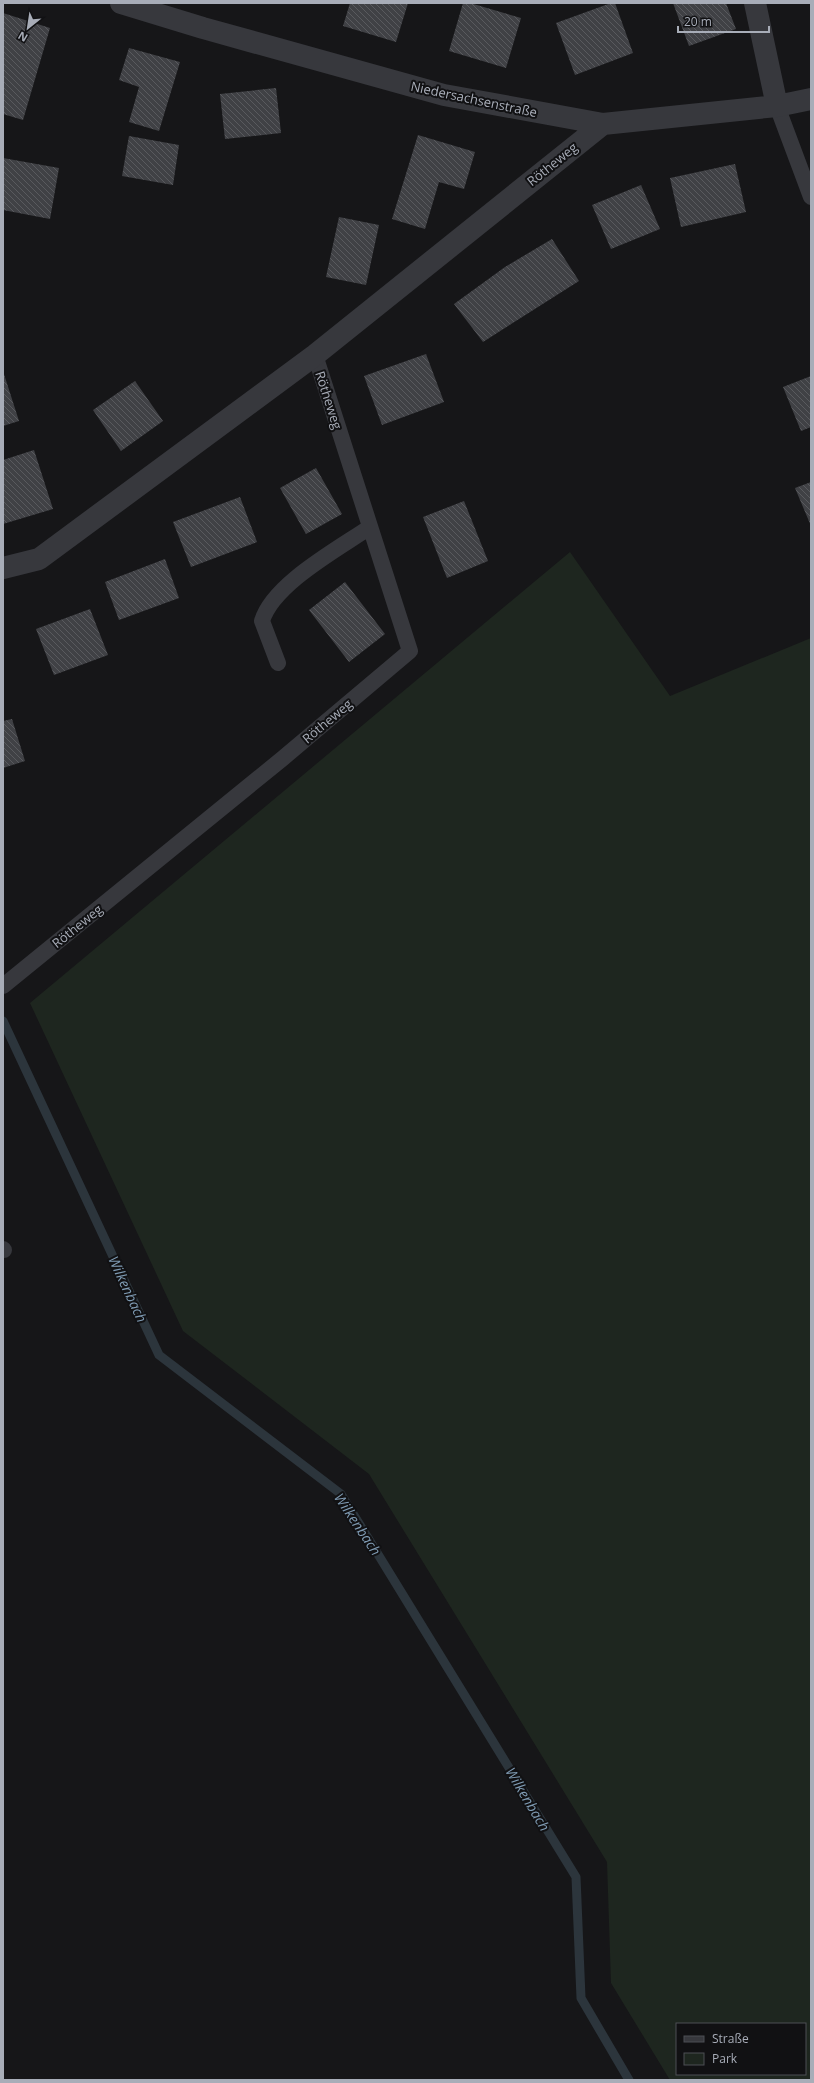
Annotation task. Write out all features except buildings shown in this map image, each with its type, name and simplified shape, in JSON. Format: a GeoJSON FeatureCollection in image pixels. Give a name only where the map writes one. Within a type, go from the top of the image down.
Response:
{"type":"FeatureCollection","features":[{"type":"Feature","properties":{"kind":"street","name":"Niedersachsenstraße"},"geometry":{"type":"LineString","coordinates":[[122,3],[203,28],[444,95],[602,124],[778,106],[811,99]]}},
{"type":"Feature","properties":{"kind":"street"},"geometry":{"type":"LineString","coordinates":[[755,3],[778,106]]}},
{"type":"Feature","properties":{"kind":"street","name":"Rötheweg"},"geometry":{"type":"LineString","coordinates":[[3,568],[39,559],[315,354],[602,124]]}},
{"type":"Feature","properties":{"kind":"lane"},"geometry":{"type":"LineString","coordinates":[[778,106],[811,198]]}},
{"type":"Feature","properties":{"kind":"lane","name":"Rötheweg"},"geometry":{"type":"LineString","coordinates":[[3,986],[282,759],[410,651],[315,354]]}},
{"type":"Feature","properties":{"kind":"lane"},"geometry":{"type":"LineString","coordinates":[[278,663],[262,622],[269,604],[276,596],[314,564],[370,527]]}},
{"type":"Feature","properties":{"kind":"green space"},"geometry":{"type":"Polygon","coordinates":[[[570,552],[670,696],[811,638],[811,2080],[670,2080],[611,1983],[607,1862],[369,1474],[183,1331],[30,1003],[570,552]]]}},
{"type":"Feature","properties":{"kind":"waterway","name":"Wilkenbach"},"geometry":{"type":"LineString","coordinates":[[3,1021],[159,1355],[341,1494],[576,1877],[581,1998],[629,2080]]}}]}
